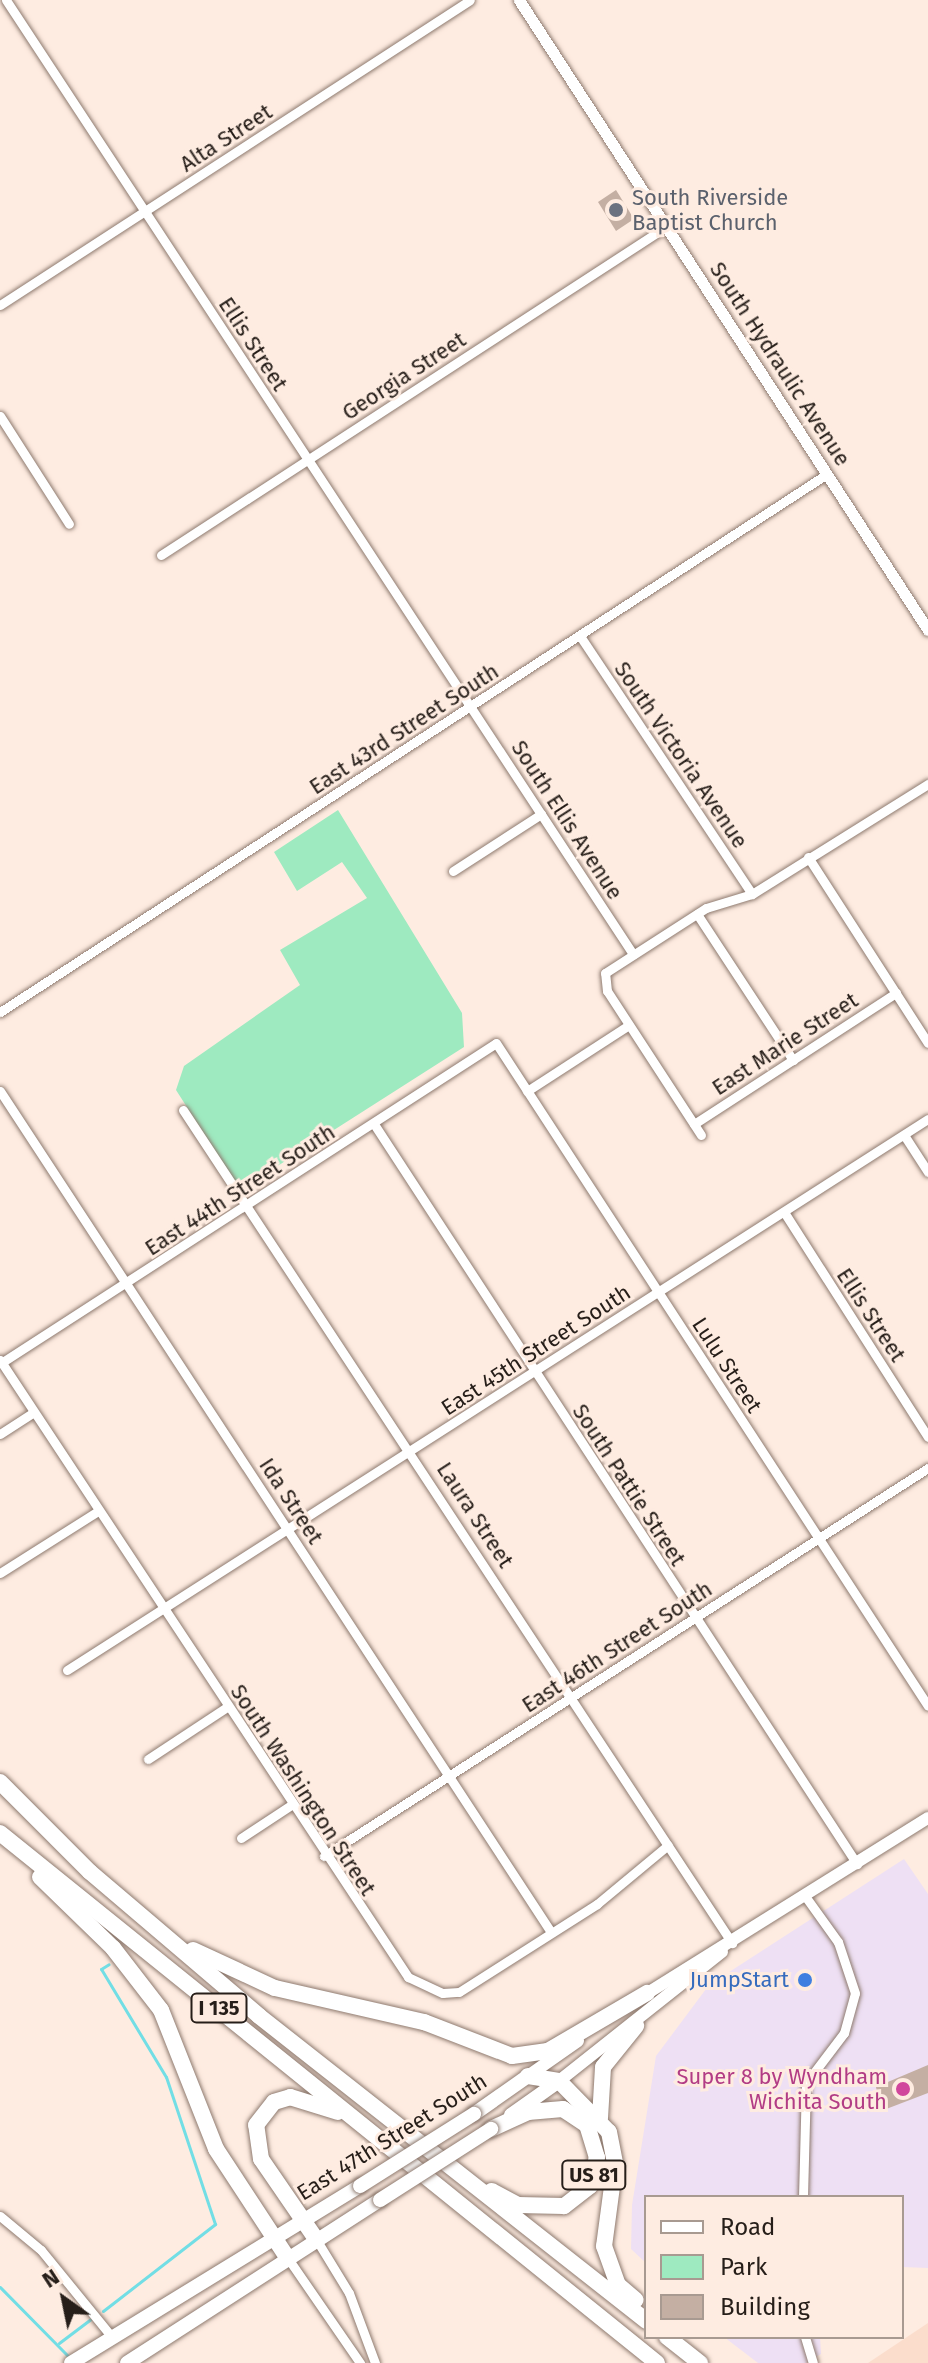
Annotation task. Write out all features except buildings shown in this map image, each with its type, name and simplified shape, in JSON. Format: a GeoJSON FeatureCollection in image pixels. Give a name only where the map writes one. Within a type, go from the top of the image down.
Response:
{"type":"FeatureCollection","features":[{"type":"Feature","properties":{"kind":"highway","name":"I 135"},"geometry":{"type":"LineString","coordinates":[[0,1782],[131,1908],[459,2175],[644,2319]]}},
{"type":"Feature","properties":{"kind":"highway","name":"I 135"},"geometry":{"type":"LineString","coordinates":[[0,1833],[657,2363]]}},
{"type":"Feature","properties":{"kind":"highway"},"geometry":{"type":"LineString","coordinates":[[0,1841],[113,1948],[161,2010],[216,2149],[287,2257]]}},
{"type":"Feature","properties":{"kind":"highway"},"geometry":{"type":"LineString","coordinates":[[131,1908],[206,1959],[275,1988],[424,2022],[512,2056],[548,2051],[647,1993]]}},
{"type":"Feature","properties":{"kind":"highway"},"geometry":{"type":"LineString","coordinates":[[636,2026],[603,2067],[600,2118],[615,2164],[608,2265],[644,2307]]}},
{"type":"Feature","properties":{"kind":"highway"},"geometry":{"type":"LineString","coordinates":[[528,2076],[559,2081],[600,2118]]}},
{"type":"Feature","properties":{"kind":"highway"},"geometry":{"type":"LineString","coordinates":[[316,2239],[254,2141],[261,2113],[290,2097],[307,2098],[361,2122]]}},
{"type":"Feature","properties":{"kind":"highway","name":"US 81"},"geometry":{"type":"LineString","coordinates":[[459,2175],[518,2205],[545,2209],[564,2206],[590,2186],[597,2157],[576,2115],[538,2110],[491,2129]]}},
{"type":"Feature","properties":{"kind":"highway"},"geometry":{"type":"LineString","coordinates":[[670,2339],[702,2363]]}},
{"type":"Feature","properties":{"kind":"highway"},"geometry":{"type":"LineString","coordinates":[[679,2339],[702,2363]]}},
{"type":"Feature","properties":{"kind":"main road","name":"East 47th Street South"},"geometry":{"type":"LineString","coordinates":[[71,2363],[272,2235],[360,2186],[474,2114],[647,1993],[732,1943],[928,1818]]}},
{"type":"Feature","properties":{"kind":"main road","name":"East 47th Street South"},"geometry":{"type":"LineString","coordinates":[[127,2363],[287,2257],[491,2129],[636,2026],[732,1943]]}},
{"type":"Feature","properties":{"kind":"street","name":"Ellis Street"},"geometry":{"type":"LineString","coordinates":[[6,0],[468,709]]}},
{"type":"Feature","properties":{"kind":"street","name":"Alta Street"},"geometry":{"type":"LineString","coordinates":[[0,305],[470,0]]}},
{"type":"Feature","properties":{"kind":"street","name":"South Hydraulic Avenue"},"geometry":{"type":"LineString","coordinates":[[519,0],[928,630]]}},
{"type":"Feature","properties":{"kind":"street","name":"Georgia Street"},"geometry":{"type":"LineString","coordinates":[[161,555],[667,226]]}},
{"type":"Feature","properties":{"kind":"street"},"geometry":{"type":"LineString","coordinates":[[0,416],[69,524]]}},
{"type":"Feature","properties":{"kind":"street","name":"East 43rd Street South"},"geometry":{"type":"LineString","coordinates":[[0,1012],[827,474]]}},
{"type":"Feature","properties":{"kind":"street","name":"South Victoria Avenue"},"geometry":{"type":"LineString","coordinates":[[580,636],[752,894]]}},
{"type":"Feature","properties":{"kind":"street","name":"South Ellis Avenue"},"geometry":{"type":"LineString","coordinates":[[468,709],[633,954]]}},
{"type":"Feature","properties":{"kind":"street"},"geometry":{"type":"LineString","coordinates":[[701,1135],[629,1025],[605,973],[697,914],[752,894],[928,784]]}},
{"type":"Feature","properties":{"kind":"street"},"geometry":{"type":"LineString","coordinates":[[453,871],[541,814]]}},
{"type":"Feature","properties":{"kind":"street"},"geometry":{"type":"LineString","coordinates":[[808,857],[928,1043]]}},
{"type":"Feature","properties":{"kind":"street"},"geometry":{"type":"LineString","coordinates":[[697,914],[793,1060]]}},
{"type":"Feature","properties":{"kind":"street","name":"East Marie Street"},"geometry":{"type":"LineString","coordinates":[[694,1124],[896,993]]}},
{"type":"Feature","properties":{"kind":"street"},"geometry":{"type":"LineString","coordinates":[[527,1091],[629,1025]]}},
{"type":"Feature","properties":{"kind":"street","name":"Lulu Street"},"geometry":{"type":"LineString","coordinates":[[496,1043],[928,1706]]}},
{"type":"Feature","properties":{"kind":"street","name":"East 44th Street South"},"geometry":{"type":"LineString","coordinates":[[1,1362],[127,1286],[496,1043]]}},
{"type":"Feature","properties":{"kind":"street","name":"Ida Street"},"geometry":{"type":"LineString","coordinates":[[0,1091],[551,1932]]}},
{"type":"Feature","properties":{"kind":"street","name":"Laura Street"},"geometry":{"type":"LineString","coordinates":[[183,1110],[411,1451],[732,1943]]}},
{"type":"Feature","properties":{"kind":"street","name":"East 45th Street South"},"geometry":{"type":"LineString","coordinates":[[67,1670],[928,1119]]}},
{"type":"Feature","properties":{"kind":"street","name":"South Pattie Street"},"geometry":{"type":"LineString","coordinates":[[374,1124],[857,1864]]}},
{"type":"Feature","properties":{"kind":"street"},"geometry":{"type":"LineString","coordinates":[[904,1135],[928,1172]]}},
{"type":"Feature","properties":{"kind":"street","name":"Ellis Street"},"geometry":{"type":"LineString","coordinates":[[784,1212],[928,1437]]}},
{"type":"Feature","properties":{"kind":"street","name":"South Washington Street"},"geometry":{"type":"LineString","coordinates":[[1,1362],[402,1973],[443,1993],[459,1992],[551,1932],[668,1845]]}},
{"type":"Feature","properties":{"kind":"street"},"geometry":{"type":"LineString","coordinates":[[0,1434],[34,1412]]}},
{"type":"Feature","properties":{"kind":"street","name":"East 46th Street South"},"geometry":{"type":"LineString","coordinates":[[324,1856],[928,1468]]}},
{"type":"Feature","properties":{"kind":"street"},"geometry":{"type":"LineString","coordinates":[[0,1573],[98,1511]]}},
{"type":"Feature","properties":{"kind":"street"},"geometry":{"type":"LineString","coordinates":[[148,1759],[227,1707]]}},
{"type":"Feature","properties":{"kind":"street"},"geometry":{"type":"LineString","coordinates":[[241,1838],[291,1805]]}},
{"type":"Feature","properties":{"kind":"street"},"geometry":{"type":"LineString","coordinates":[[803,2195],[806,2083],[844,2033],[855,1993],[838,1942],[805,1896]]}},
{"type":"Feature","properties":{"kind":"street"},"geometry":{"type":"LineString","coordinates":[[0,2216],[41,2250],[112,2337]]}},
{"type":"Feature","properties":{"kind":"street"},"geometry":{"type":"LineString","coordinates":[[316,2239],[349,2293],[375,2363]]}},
{"type":"Feature","properties":{"kind":"street"},"geometry":{"type":"LineString","coordinates":[[287,2257],[360,2363]]}},
{"type":"Feature","properties":{"kind":"street"},"geometry":{"type":"LineString","coordinates":[[806,2339],[813,2363]]}},
{"type":"Feature","properties":{"kind":"shaded area"},"geometry":{"type":"Polygon","coordinates":[[[904,1859],[928,1894],[928,2268],[904,2267],[904,2195],[644,2195],[644,2261],[631,2249],[632,2205],[656,2056],[709,1985],[904,1859]]]}},
{"type":"Feature","properties":{"kind":"shaded area"},"geometry":{"type":"Polygon","coordinates":[[[928,2323],[928,2363],[868,2363],[928,2323]]]}},
{"type":"Feature","properties":{"kind":"shaded area"},"geometry":{"type":"Polygon","coordinates":[[[727,2339],[820,2339],[821,2354],[806,2363],[758,2363],[727,2339]]]}},
{"type":"Feature","properties":{"kind":"green space"},"geometry":{"type":"Polygon","coordinates":[[[338,810],[462,1013],[464,1047],[240,1190],[176,1090],[184,1066],[300,985],[280,950],[367,898],[342,862],[297,891],[274,852],[338,810]]]}},
{"type":"Feature","properties":{"kind":"waterway"},"geometry":{"type":"LineString","coordinates":[[103,2311],[215,2224],[166,2077],[101,1969],[109,1964]]}},
{"type":"Feature","properties":{"kind":"waterway"},"geometry":{"type":"LineString","coordinates":[[0,2287],[70,2358]]}},
{"type":"Feature","properties":{"kind":"waterway"},"geometry":{"type":"LineString","coordinates":[[59,2343],[90,2320]]}},
{"type":"Feature","properties":{"kind":"place","name":"South Riverside Baptist Church"},"geometry":{"type":"Point","coordinates":[616,210]}},
{"type":"Feature","properties":{"kind":"place","name":"JumpStart"},"geometry":{"type":"Point","coordinates":[805,1980]}},
{"type":"Feature","properties":{"kind":"place","name":"Super 8 by Wyndham Wichita South"},"geometry":{"type":"Point","coordinates":[903,2089]}}]}
